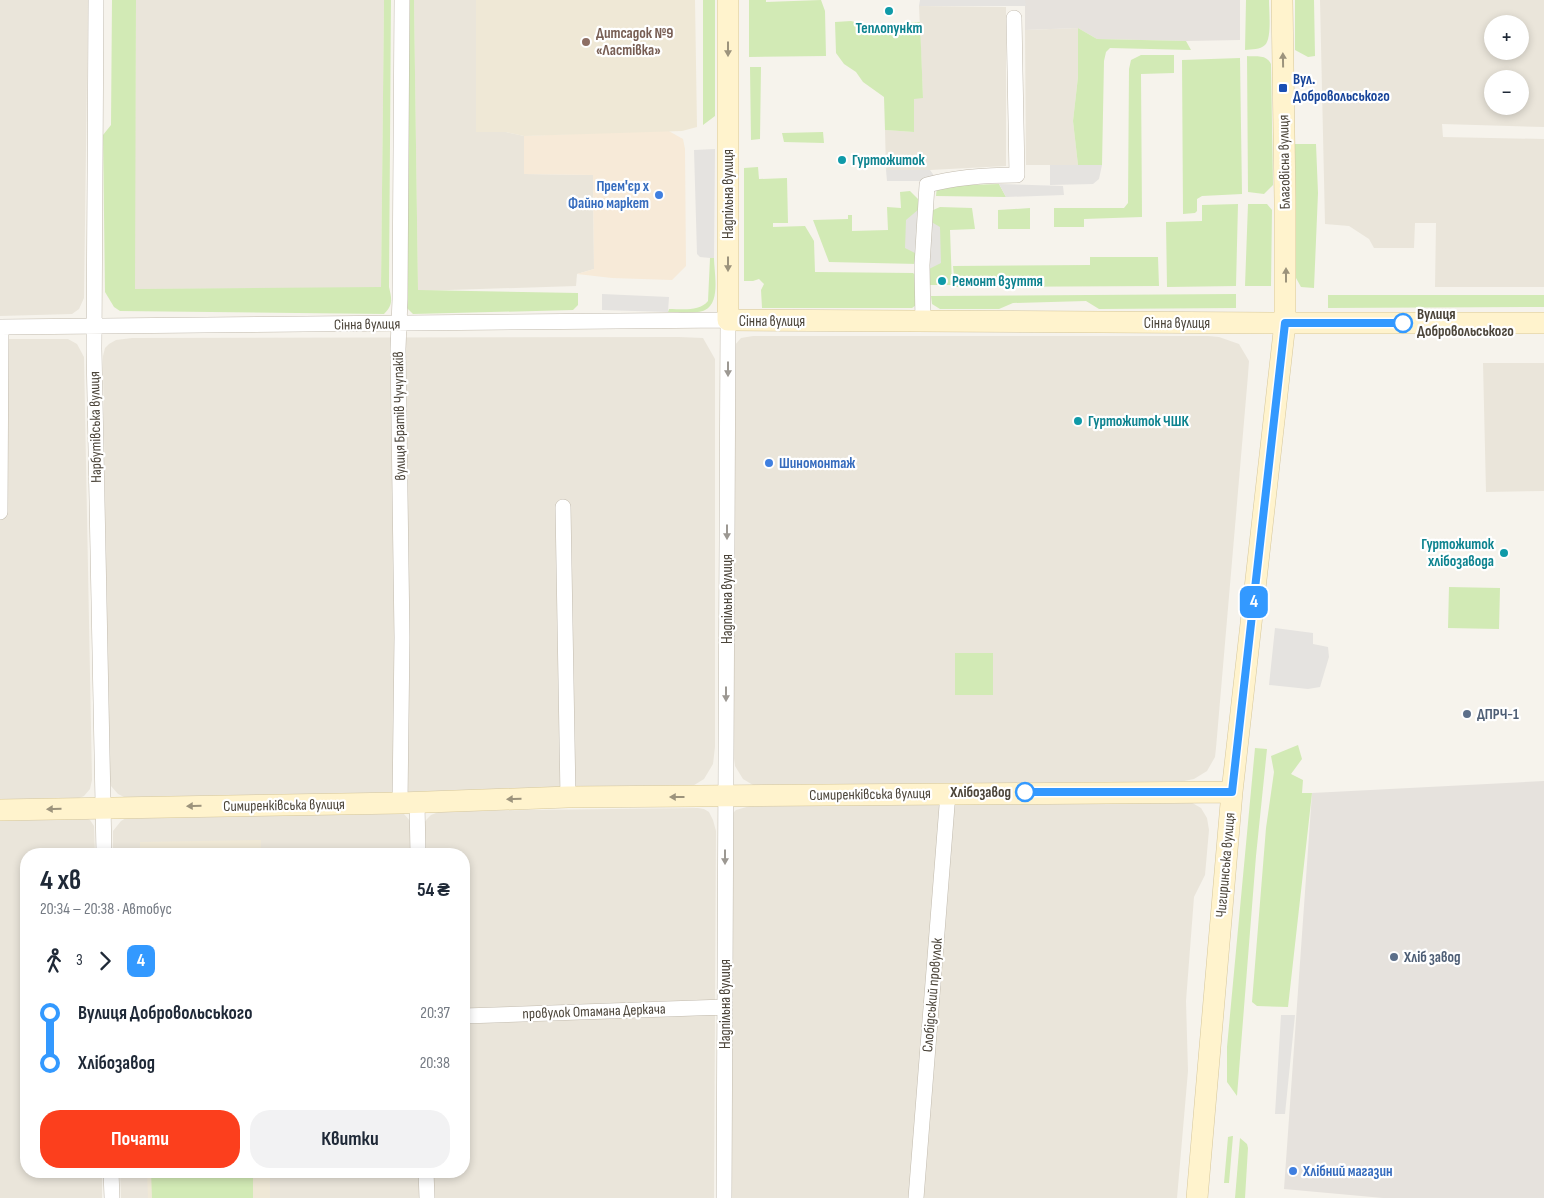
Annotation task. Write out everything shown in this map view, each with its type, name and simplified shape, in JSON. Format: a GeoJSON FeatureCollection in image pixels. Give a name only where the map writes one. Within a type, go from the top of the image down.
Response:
{"type":"FeatureCollection","features":[{"type":"Feature","properties":{"kind":"main road","name":"Надпільна вулиця"},"geometry":{"type":"LineString","coordinates":[[728,0],[728,320]]}},
{"type":"Feature","properties":{"kind":"main road","name":"Благовісна вулиця"},"geometry":{"type":"LineString","coordinates":[[1282,0],[1285,323]]}},
{"type":"Feature","properties":{"kind":"main road","name":"Сінна вулиця"},"geometry":{"type":"LineString","coordinates":[[728,320],[1544,323]]}},
{"type":"Feature","properties":{"kind":"main road","name":"Чигиринська вулиця"},"geometry":{"type":"LineString","coordinates":[[1197,1198],[1232,792],[1285,323]]}},
{"type":"Feature","properties":{"kind":"main road","name":"Симиренківська вулиця"},"geometry":{"type":"LineString","coordinates":[[0,810],[568,797],[1232,792]]}},
{"type":"Feature","properties":{"kind":"street","name":"Нарбутівська вулиця"},"geometry":{"type":"LineString","coordinates":[[96,0],[94,358],[104,848]]}},
{"type":"Feature","properties":{"kind":"street","name":"вулиця Братів Чучупаків"},"geometry":{"type":"LineString","coordinates":[[402,0],[400,324],[398,349],[402,637],[408,802],[417,848]]}},
{"type":"Feature","properties":{"kind":"street"},"geometry":{"type":"LineString","coordinates":[[923,322],[922,265],[927,185],[938,181],[991,175],[1018,175],[1014,18]]}},
{"type":"Feature","properties":{"kind":"street","name":"Сінна вулиця"},"geometry":{"type":"LineString","coordinates":[[1,327],[728,320]]}},
{"type":"Feature","properties":{"kind":"street","name":"Надпільна вулиця"},"geometry":{"type":"LineString","coordinates":[[724,1198],[728,320]]}},
{"type":"Feature","properties":{"kind":"street"},"geometry":{"type":"LineString","coordinates":[[0,512],[1,327]]}},
{"type":"Feature","properties":{"kind":"street"},"geometry":{"type":"LineString","coordinates":[[563,508],[568,797]]}},
{"type":"Feature","properties":{"kind":"street","name":"Слобідський провулок"},"geometry":{"type":"LineString","coordinates":[[916,1198],[948,793]]}},
{"type":"Feature","properties":{"kind":"street","name":"провулок Отамана Деркача"},"geometry":{"type":"LineString","coordinates":[[470,1016],[725,1007]]}},
{"type":"Feature","properties":{"kind":"street"},"geometry":{"type":"LineString","coordinates":[[111,1178],[112,1198]]}},
{"type":"Feature","properties":{"kind":"street"},"geometry":{"type":"LineString","coordinates":[[426,1178],[427,1198]]}},
{"type":"Feature","properties":{"kind":"shaded area"},"geometry":{"type":"Polygon","coordinates":[[[0,0],[88,0],[84,298],[79,309],[72,314],[0,316],[0,0]]]}},
{"type":"Feature","properties":{"kind":"shaded area"},"geometry":{"type":"Polygon","coordinates":[[[136,0],[384,0],[381,288],[134,289],[136,0]]]}},
{"type":"Feature","properties":{"kind":"shaded area"},"geometry":{"type":"Polygon","coordinates":[[[414,0],[476,0],[476,132],[506,132],[524,136],[525,174],[593,175],[594,269],[577,274],[576,286],[418,291],[414,0]]]}},
{"type":"Feature","properties":{"kind":"shaded area","name":"Дитсадок №9 «Ластівка»"},"geometry":{"type":"Polygon","coordinates":[[[476,0],[695,0],[697,127],[682,131],[524,136],[506,132],[476,132],[476,0]]]}},
{"type":"Feature","properties":{"kind":"shaded area"},"geometry":{"type":"Polygon","coordinates":[[[920,0],[1025,0],[1026,6],[919,6],[920,0]]]}},
{"type":"Feature","properties":{"kind":"shaded area"},"geometry":{"type":"Polygon","coordinates":[[[1025,0],[1240,0],[1240,40],[1097,39],[1078,28],[1025,30],[1025,0]]]}},
{"type":"Feature","properties":{"kind":"shaded area"},"geometry":{"type":"Polygon","coordinates":[[[1320,0],[1544,0],[1544,127],[1442,124],[1443,137],[1544,139],[1544,287],[1435,287],[1436,223],[1415,223],[1414,248],[1374,248],[1369,239],[1349,226],[1325,224],[1320,0]]]}},
{"type":"Feature","properties":{"kind":"shaded area"},"geometry":{"type":"Polygon","coordinates":[[[919,6],[1006,7],[1006,166],[886,170],[885,130],[914,132],[914,98],[923,97],[919,6]]]}},
{"type":"Feature","properties":{"kind":"shaded area"},"geometry":{"type":"Polygon","coordinates":[[[1078,28],[1078,77],[1073,121],[1078,165],[1026,165],[1025,30],[1078,28]]]}},
{"type":"Feature","properties":{"kind":"shaded area"},"geometry":{"type":"Polygon","coordinates":[[[667,130],[683,139],[685,149],[686,266],[672,280],[612,278],[577,274],[594,269],[593,175],[524,174],[524,136],[667,130]]]}},
{"type":"Feature","properties":{"kind":"shaded area"},"geometry":{"type":"Polygon","coordinates":[[[715,149],[714,258],[710,258],[700,257],[697,254],[694,150],[715,149]]]}},
{"type":"Feature","properties":{"kind":"shaded area"},"geometry":{"type":"Polygon","coordinates":[[[1050,165],[1102,165],[1099,179],[1093,184],[1050,185],[1050,165]]]}},
{"type":"Feature","properties":{"kind":"shaded area"},"geometry":{"type":"Polygon","coordinates":[[[886,170],[930,170],[935,177],[930,181],[887,181],[886,170]]]}},
{"type":"Feature","properties":{"kind":"shaded area"},"geometry":{"type":"Polygon","coordinates":[[[999,184],[1063,186],[1064,195],[1006,197],[999,184]]]}},
{"type":"Feature","properties":{"kind":"shaded area"},"geometry":{"type":"Polygon","coordinates":[[[919,209],[919,255],[905,248],[906,220],[919,209]]]}},
{"type":"Feature","properties":{"kind":"shaded area"},"geometry":{"type":"Polygon","coordinates":[[[928,220],[940,227],[941,263],[927,270],[928,220]]]}},
{"type":"Feature","properties":{"kind":"shaded area"},"geometry":{"type":"Polygon","coordinates":[[[602,294],[669,297],[668,312],[602,310],[602,294]]]}},
{"type":"Feature","properties":{"kind":"shaded area"},"geometry":{"type":"Polygon","coordinates":[[[753,336],[1208,336],[1219,337],[1239,344],[1249,361],[1248,375],[1216,748],[1215,757],[1207,771],[1194,779],[1184,781],[758,788],[743,779],[735,766],[733,751],[734,346],[741,338],[753,336]]]}},
{"type":"Feature","properties":{"kind":"shaded area"},"geometry":{"type":"Polygon","coordinates":[[[132,338],[703,338],[715,359],[715,747],[713,764],[704,779],[691,787],[126,798],[118,794],[111,786],[109,773],[103,366],[105,348],[109,344],[116,340],[132,338]]]}},
{"type":"Feature","properties":{"kind":"shaded area"},"geometry":{"type":"Polygon","coordinates":[[[0,339],[68,339],[77,344],[84,357],[92,780],[90,789],[84,796],[79,798],[0,800],[0,339]]]}},
{"type":"Feature","properties":{"kind":"shaded area"},"geometry":{"type":"Polygon","coordinates":[[[1483,363],[1544,363],[1544,491],[1486,492],[1483,363]]]}},
{"type":"Feature","properties":{"kind":"shaded area"},"geometry":{"type":"Polygon","coordinates":[[[1275,628],[1313,633],[1313,644],[1328,647],[1329,657],[1320,687],[1308,689],[1269,685],[1275,628]]]}},
{"type":"Feature","properties":{"kind":"shaded area"},"geometry":{"type":"Polygon","coordinates":[[[1544,781],[1544,1198],[1383,1198],[1284,1189],[1312,793],[1544,781]]]}},
{"type":"Feature","properties":{"kind":"shaded area"},"geometry":{"type":"Polygon","coordinates":[[[1189,801],[1201,808],[1207,818],[1209,830],[1205,875],[1194,897],[1186,1001],[1188,1071],[1177,1198],[732,1198],[732,825],[733,813],[736,810],[750,806],[1189,801]]]}},
{"type":"Feature","properties":{"kind":"shaded area"},"geometry":{"type":"Polygon","coordinates":[[[698,808],[709,812],[716,831],[714,1198],[431,1198],[430,1178],[470,1178],[470,848],[424,848],[424,823],[431,815],[441,811],[698,808]]]}},
{"type":"Feature","properties":{"kind":"shaded area"},"geometry":{"type":"Polygon","coordinates":[[[398,812],[404,814],[411,822],[414,848],[113,848],[113,831],[126,818],[398,812]]]}},
{"type":"Feature","properties":{"kind":"shaded area"},"geometry":{"type":"Polygon","coordinates":[[[86,818],[94,826],[95,848],[20,848],[20,1178],[102,1178],[102,1198],[0,1198],[0,819],[86,818]]]}},
{"type":"Feature","properties":{"kind":"shaded area"},"geometry":{"type":"Polygon","coordinates":[[[261,840],[261,848],[140,848],[140,842],[261,840]]]}},
{"type":"Feature","properties":{"kind":"shaded area"},"geometry":{"type":"Polygon","coordinates":[[[1281,1015],[1295,1015],[1285,1114],[1275,1114],[1281,1015]]]}},
{"type":"Feature","properties":{"kind":"shaded area"},"geometry":{"type":"Polygon","coordinates":[[[120,1178],[421,1178],[422,1198],[121,1198],[120,1178]]]}},
{"type":"Feature","properties":{"kind":"shaded area"},"geometry":{"type":"Polygon","coordinates":[[[147,1178],[270,1178],[270,1198],[148,1198],[147,1178]]]}},
{"type":"Feature","properties":{"kind":"green space"},"geometry":{"type":"Polygon","coordinates":[[[112,0],[136,0],[135,289],[381,287],[384,0],[391,0],[389,287],[391,299],[389,308],[384,314],[120,311],[114,307],[105,292],[103,135],[111,125],[112,0]]]}},
{"type":"Feature","properties":{"kind":"green space"},"geometry":{"type":"Polygon","coordinates":[[[406,0],[414,0],[418,290],[578,293],[578,305],[573,310],[413,314],[406,307],[406,0]]]}},
{"type":"Feature","properties":{"kind":"green space"},"geometry":{"type":"Polygon","coordinates":[[[703,0],[715,0],[715,116],[703,125],[703,0]]]}},
{"type":"Feature","properties":{"kind":"green space"},"geometry":{"type":"Polygon","coordinates":[[[749,0],[766,0],[766,2],[821,0],[825,11],[826,56],[749,57],[749,0]]]}},
{"type":"Feature","properties":{"kind":"green space"},"geometry":{"type":"Polygon","coordinates":[[[1246,0],[1269,0],[1269,37],[1265,45],[1258,49],[1245,50],[1246,0]]]}},
{"type":"Feature","properties":{"kind":"green space"},"geometry":{"type":"Polygon","coordinates":[[[1295,0],[1314,0],[1315,56],[1308,57],[1295,50],[1295,0]]]}},
{"type":"Feature","properties":{"kind":"green space"},"geometry":{"type":"Polygon","coordinates":[[[851,21],[869,26],[920,22],[923,98],[914,99],[914,132],[885,130],[884,97],[863,82],[856,72],[844,64],[836,53],[835,22],[851,21]]]}},
{"type":"Feature","properties":{"kind":"green space"},"geometry":{"type":"Polygon","coordinates":[[[1078,28],[1097,39],[1186,41],[1191,50],[1110,48],[1106,52],[1104,61],[1102,165],[1078,165],[1073,121],[1078,77],[1078,28]]]}},
{"type":"Feature","properties":{"kind":"green space"},"geometry":{"type":"Polygon","coordinates":[[[1141,55],[1174,55],[1174,73],[1141,74],[1142,217],[1084,219],[1084,227],[1054,227],[1054,208],[1124,208],[1128,203],[1129,69],[1131,60],[1141,55]]]}},
{"type":"Feature","properties":{"kind":"green space"},"geometry":{"type":"Polygon","coordinates":[[[1247,56],[1264,57],[1271,64],[1273,185],[1264,194],[1248,192],[1247,56]]]}},
{"type":"Feature","properties":{"kind":"green space"},"geometry":{"type":"Polygon","coordinates":[[[1240,58],[1242,194],[1202,196],[1197,199],[1197,211],[1195,213],[1183,214],[1182,60],[1240,58]]]}},
{"type":"Feature","properties":{"kind":"green space"},"geometry":{"type":"Polygon","coordinates":[[[750,67],[761,67],[760,139],[751,140],[750,67]]]}},
{"type":"Feature","properties":{"kind":"green space"},"geometry":{"type":"Polygon","coordinates":[[[823,132],[824,143],[784,142],[782,133],[823,132]]]}},
{"type":"Feature","properties":{"kind":"green space"},"geometry":{"type":"Polygon","coordinates":[[[1295,144],[1316,144],[1318,193],[1314,288],[1301,287],[1296,278],[1295,144]]]}},
{"type":"Feature","properties":{"kind":"green space"},"geometry":{"type":"Polygon","coordinates":[[[758,167],[759,179],[787,178],[788,223],[773,223],[773,227],[805,226],[814,241],[815,272],[913,273],[918,277],[919,303],[912,308],[762,308],[761,290],[764,284],[759,279],[744,281],[744,168],[758,167]]]}},
{"type":"Feature","properties":{"kind":"green space"},"geometry":{"type":"Polygon","coordinates":[[[999,184],[1006,197],[936,196],[937,186],[999,184]]]}},
{"type":"Feature","properties":{"kind":"green space"},"geometry":{"type":"Polygon","coordinates":[[[910,191],[918,199],[918,264],[829,262],[813,220],[848,219],[848,215],[852,215],[852,231],[888,230],[887,207],[901,208],[900,192],[910,191]]]}},
{"type":"Feature","properties":{"kind":"green space"},"geometry":{"type":"Polygon","coordinates":[[[1238,204],[1236,286],[1167,287],[1166,222],[1202,221],[1202,205],[1238,204]]]}},
{"type":"Feature","properties":{"kind":"green space"},"geometry":{"type":"Polygon","coordinates":[[[1248,204],[1267,204],[1272,210],[1271,286],[1245,286],[1248,204]]]}},
{"type":"Feature","properties":{"kind":"green space"},"geometry":{"type":"Polygon","coordinates":[[[940,207],[972,208],[975,229],[950,230],[952,285],[927,285],[928,220],[931,211],[940,207]]]}},
{"type":"Feature","properties":{"kind":"green space"},"geometry":{"type":"Polygon","coordinates":[[[1030,208],[1030,229],[998,229],[998,210],[1030,208]]]}},
{"type":"Feature","properties":{"kind":"green space"},"geometry":{"type":"Polygon","coordinates":[[[1090,257],[1158,257],[1159,286],[955,287],[953,266],[1090,265],[1090,257]]]}},
{"type":"Feature","properties":{"kind":"green space"},"geometry":{"type":"Polygon","coordinates":[[[710,258],[714,258],[716,286],[710,306],[698,312],[668,312],[669,309],[700,307],[708,301],[710,258]]]}},
{"type":"Feature","properties":{"kind":"green space"},"geometry":{"type":"Polygon","coordinates":[[[1236,294],[1236,308],[1099,309],[1086,301],[1013,303],[999,309],[940,309],[932,304],[931,296],[1236,294]]]}},
{"type":"Feature","properties":{"kind":"green space"},"geometry":{"type":"Polygon","coordinates":[[[1328,295],[1544,295],[1544,307],[1328,308],[1328,295]]]}},
{"type":"Feature","properties":{"kind":"green space"},"geometry":{"type":"Polygon","coordinates":[[[1449,587],[1500,588],[1499,629],[1448,628],[1449,587]]]}},
{"type":"Feature","properties":{"kind":"green space"},"geometry":{"type":"Polygon","coordinates":[[[955,653],[993,653],[993,695],[955,695],[955,653]]]}},
{"type":"Feature","properties":{"kind":"green space"},"geometry":{"type":"Polygon","coordinates":[[[1298,745],[1302,759],[1291,774],[1303,780],[1302,793],[1312,793],[1288,1007],[1257,1006],[1252,1002],[1266,828],[1274,772],[1271,756],[1298,745]]]}},
{"type":"Feature","properties":{"kind":"green space"},"geometry":{"type":"Polygon","coordinates":[[[1255,748],[1267,749],[1256,856],[1237,1096],[1227,1082],[1227,1047],[1255,748]]]}},
{"type":"Feature","properties":{"kind":"green space"},"geometry":{"type":"Polygon","coordinates":[[[1233,1136],[1229,1183],[1224,1183],[1228,1137],[1233,1136]]]}},
{"type":"Feature","properties":{"kind":"green space"},"geometry":{"type":"Polygon","coordinates":[[[1240,1138],[1247,1144],[1248,1148],[1245,1198],[1235,1198],[1240,1138]]]}},
{"type":"Feature","properties":{"kind":"green space"},"geometry":{"type":"Polygon","coordinates":[[[151,1178],[253,1178],[253,1198],[152,1198],[151,1178]]]}},
{"type":"Feature","properties":{"kind":"bus line","name":"4"},"geometry":{"type":"LineString","coordinates":[[1025,792],[1232,792],[1285,323],[1403,323]]}},
{"type":"Feature","properties":{"kind":"place","name":"Теплопункт"},"geometry":{"type":"Point","coordinates":[889,11]}},
{"type":"Feature","properties":{"kind":"place","name":"Дитсадок №9 «Ластівка»"},"geometry":{"type":"Point","coordinates":[586,42]}},
{"type":"Feature","properties":{"kind":"place","name":"Вул. Добровольського"},"geometry":{"type":"Point","coordinates":[1283,88]}},
{"type":"Feature","properties":{"kind":"place","name":"Гуртожиток"},"geometry":{"type":"Point","coordinates":[842,160]}},
{"type":"Feature","properties":{"kind":"place","name":"Прем'єр х Файно маркет"},"geometry":{"type":"Point","coordinates":[659,195]}},
{"type":"Feature","properties":{"kind":"place","name":"Ремонт взуття"},"geometry":{"type":"Point","coordinates":[942,281]}},
{"type":"Feature","properties":{"kind":"place","name":"Вулиця Добровольського"},"geometry":{"type":"Point","coordinates":[1403,323]}},
{"type":"Feature","properties":{"kind":"place","name":"Гуртожиток ЧШК"},"geometry":{"type":"Point","coordinates":[1078,421]}},
{"type":"Feature","properties":{"kind":"place","name":"Шиномонтаж"},"geometry":{"type":"Point","coordinates":[769,463]}},
{"type":"Feature","properties":{"kind":"place","name":"Гуртожиток хлібозавода"},"geometry":{"type":"Point","coordinates":[1504,553]}},
{"type":"Feature","properties":{"kind":"place","name":"ДПРЧ-1"},"geometry":{"type":"Point","coordinates":[1467,714]}},
{"type":"Feature","properties":{"kind":"place","name":"Хлібозавод"},"geometry":{"type":"Point","coordinates":[1025,792]}},
{"type":"Feature","properties":{"kind":"place","name":"Хліб завод"},"geometry":{"type":"Point","coordinates":[1394,957]}},
{"type":"Feature","properties":{"kind":"place","name":"Хлібний магазин"},"geometry":{"type":"Point","coordinates":[1293,1171]}}]}
